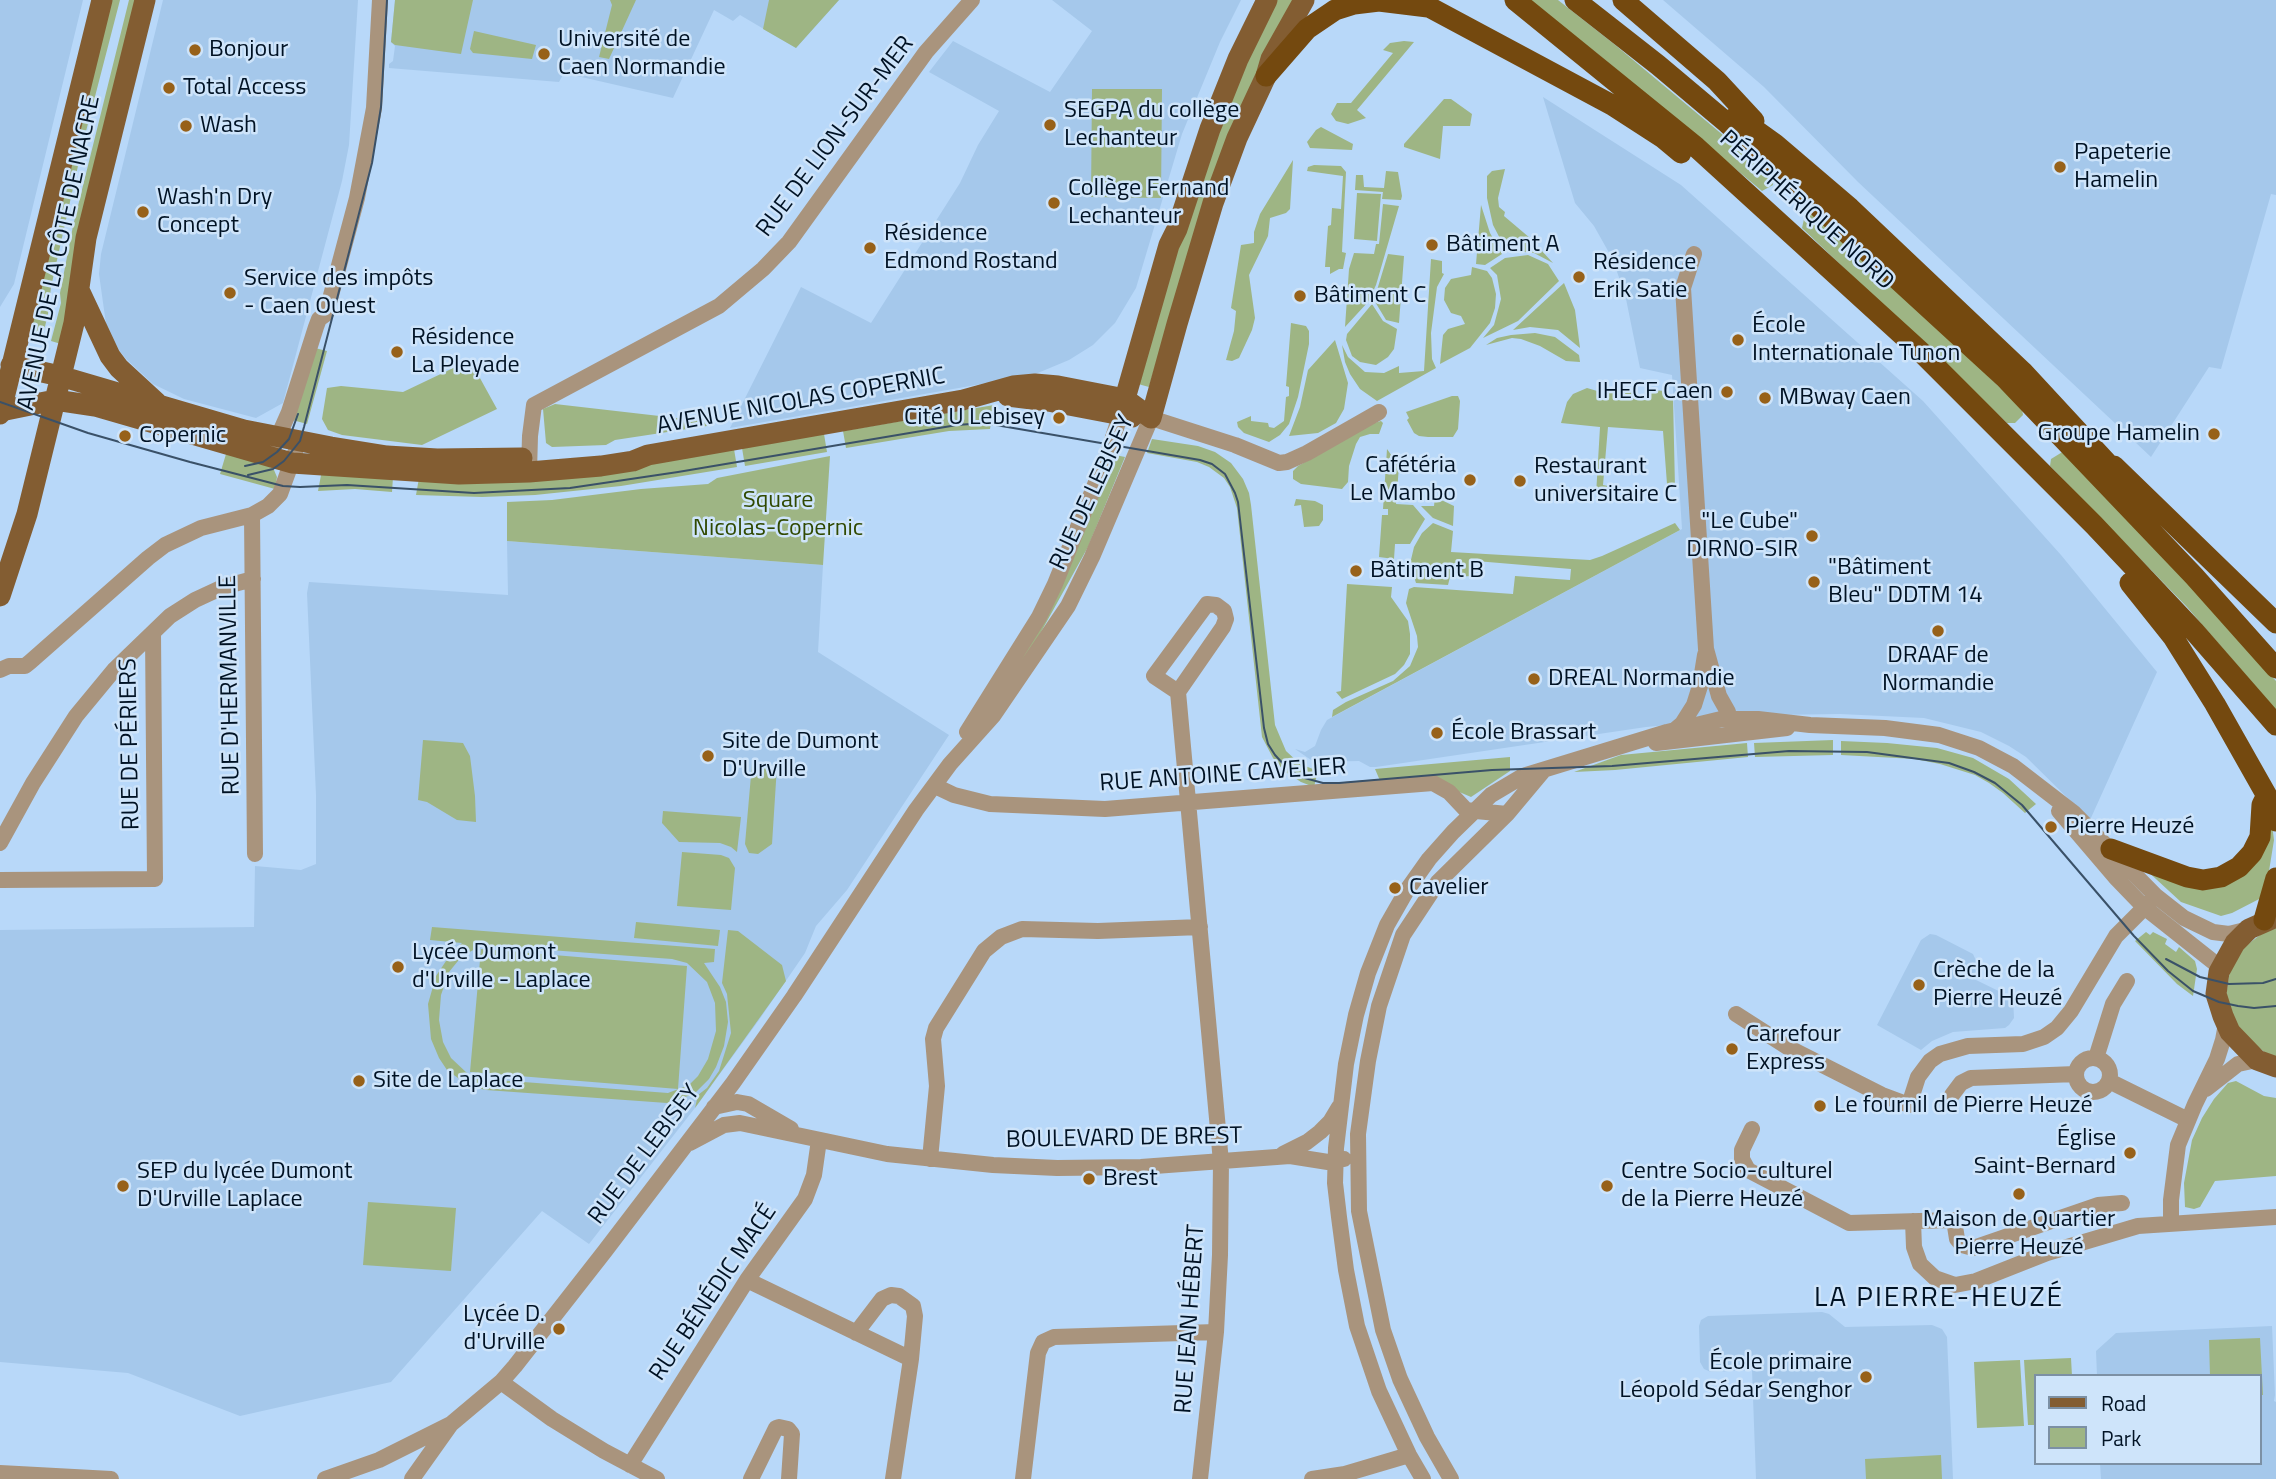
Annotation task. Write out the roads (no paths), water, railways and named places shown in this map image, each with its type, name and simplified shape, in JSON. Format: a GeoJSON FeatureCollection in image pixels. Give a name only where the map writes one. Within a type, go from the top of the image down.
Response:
{"type":"FeatureCollection","features":[{"type":"Feature","properties":{"kind":"highway","name":"PÉRIPHÉRIQUE NORD"},"geometry":{"type":"LineString","coordinates":[[1515,0],[1732,179],[1921,352],[2112,544],[2194,631],[2276,725]]}},
{"type":"Feature","properties":{"kind":"highway"},"geometry":{"type":"LineString","coordinates":[[1575,0],[1775,144],[1850,208],[2022,371],[2276,650]]}},
{"type":"Feature","properties":{"kind":"highway","name":"PÉRIPHÉRIQUE NORD"},"geometry":{"type":"LineString","coordinates":[[1575,0],[1727,123],[2005,378],[2194,576],[2276,668]]}},
{"type":"Feature","properties":{"kind":"highway"},"geometry":{"type":"LineString","coordinates":[[1622,0],[1717,81],[1775,144]]}},
{"type":"Feature","properties":{"kind":"highway"},"geometry":{"type":"LineString","coordinates":[[1266,76],[1307,29],[1335,10],[1379,1],[1423,4],[1612,105],[1663,138],[1705,172],[1732,179]]}},
{"type":"Feature","properties":{"kind":"highway"},"geometry":{"type":"LineString","coordinates":[[2081,433],[2276,623]]}},
{"type":"Feature","properties":{"kind":"highway"},"geometry":{"type":"LineString","coordinates":[[2112,544],[2120,571],[2173,637],[2247,758],[2267,796],[2276,821]]}},
{"type":"Feature","properties":{"kind":"highway"},"geometry":{"type":"LineString","coordinates":[[2111,849],[2187,877],[2203,880],[2221,877],[2239,867],[2252,853],[2260,837],[2262,805],[2267,796]]}},
{"type":"Feature","properties":{"kind":"highway"},"geometry":{"type":"LineString","coordinates":[[2263,922],[2276,878]]}},
{"type":"Feature","properties":{"kind":"main road","name":"AVENUE DE LA CÔTE DE NACRE"},"geometry":{"type":"LineString","coordinates":[[0,412],[5,364],[47,228],[102,0]]}},
{"type":"Feature","properties":{"kind":"main road","name":"AVENUE DE LA CÔTE DE NACRE"},"geometry":{"type":"LineString","coordinates":[[0,596],[27,514],[55,400],[70,379],[74,323],[86,238],[145,0]]}},
{"type":"Feature","properties":{"kind":"main road"},"geometry":{"type":"LineString","coordinates":[[1123,408],[1169,245],[1238,59],[1267,0]]}},
{"type":"Feature","properties":{"kind":"main road"},"geometry":{"type":"LineString","coordinates":[[1151,418],[1213,203],[1237,138],[1266,76],[1270,59],[1304,0]]}},
{"type":"Feature","properties":{"kind":"main road"},"geometry":{"type":"LineString","coordinates":[[79,288],[110,356],[119,368],[163,408]]}},
{"type":"Feature","properties":{"kind":"main road","name":"AVENUE NICOLAS COPERNIC"},"geometry":{"type":"LineString","coordinates":[[5,364],[70,379],[243,430],[300,441],[387,456],[530,465]]}},
{"type":"Feature","properties":{"kind":"main road","name":"AVENUE NICOLAS COPERNIC"},"geometry":{"type":"LineString","coordinates":[[0,412],[55,400],[95,406],[292,463],[459,474],[558,459],[648,455],[963,400],[1013,386],[1035,384],[1058,386],[1151,418]]}},
{"type":"Feature","properties":{"kind":"main road"},"geometry":{"type":"LineString","coordinates":[[2263,922],[2235,943],[2221,968],[2216,994],[2226,1024],[2244,1048],[2267,1063]]}},
{"type":"Feature","properties":{"kind":"street"},"geometry":{"type":"LineString","coordinates":[[270,457],[289,412],[316,327],[326,314],[357,198],[374,107],[380,0]]}},
{"type":"Feature","properties":{"kind":"street","name":"RUE DE LION-SUR-MER"},"geometry":{"type":"LineString","coordinates":[[530,465],[534,405],[719,306],[779,254],[926,52],[972,0]]}},
{"type":"Feature","properties":{"kind":"street"},"geometry":{"type":"LineString","coordinates":[[1672,736],[1694,705],[1703,674],[1706,649],[1683,288],[1694,254]]}},
{"type":"Feature","properties":{"kind":"street","name":"RUE DE LEBISEY"},"geometry":{"type":"LineString","coordinates":[[935,786],[1039,617],[1071,548],[1123,408]]}},
{"type":"Feature","properties":{"kind":"street","name":"RUE DE LEBISEY"},"geometry":{"type":"LineString","coordinates":[[325,1479],[379,1460],[451,1424],[501,1382],[568,1299],[733,1083],[794,996],[916,810],[950,764],[993,716],[1068,606],[1093,558],[1151,418],[1235,445],[1279,463],[1307,453],[1379,412]]}},
{"type":"Feature","properties":{"kind":"street"},"geometry":{"type":"LineString","coordinates":[[0,670],[9,666],[25,666],[165,545],[201,528],[252,515],[277,499],[300,441]]}},
{"type":"Feature","properties":{"kind":"street","name":"RUE D'HERMANVILLE"},"geometry":{"type":"LineString","coordinates":[[252,515],[256,854]]}},
{"type":"Feature","properties":{"kind":"street"},"geometry":{"type":"LineString","coordinates":[[0,843],[33,783],[76,716],[114,670],[170,616],[223,587],[253,579]]}},
{"type":"Feature","properties":{"kind":"street"},"geometry":{"type":"LineString","coordinates":[[1207,604],[1216,605],[1224,611],[1226,619],[1223,627],[1178,692],[1154,676],[1207,604]]}},
{"type":"Feature","properties":{"kind":"street","name":"RUE DE PÉRIERS"},"geometry":{"type":"LineString","coordinates":[[0,880],[156,878],[153,634]]}},
{"type":"Feature","properties":{"kind":"street"},"geometry":{"type":"LineString","coordinates":[[1706,649],[1719,696],[1728,712],[1722,722]]}},
{"type":"Feature","properties":{"kind":"street"},"geometry":{"type":"LineString","coordinates":[[1703,674],[1705,698],[1735,735]]}},
{"type":"Feature","properties":{"kind":"street"},"geometry":{"type":"LineString","coordinates":[[1717,685],[1738,709],[1758,719]]}},
{"type":"Feature","properties":{"kind":"street","name":"RUE JEAN HÉBERT"},"geometry":{"type":"LineString","coordinates":[[1178,692],[1221,1162],[1216,1332],[1199,1479]]}},
{"type":"Feature","properties":{"kind":"street"},"geometry":{"type":"LineString","coordinates":[[1320,1132],[1338,1109],[1367,973],[1387,925],[1406,890],[1429,859],[1473,812],[1491,795],[1523,776],[1628,745],[1722,722],[1758,719],[1897,730],[1956,740],[1997,756],[2074,813],[2111,849],[2150,902],[2213,932],[2230,934],[2263,922]]}},
{"type":"Feature","properties":{"kind":"street"},"geometry":{"type":"LineString","coordinates":[[1672,736],[1735,735],[1810,725]]}},
{"type":"Feature","properties":{"kind":"street"},"geometry":{"type":"LineString","coordinates":[[1451,1479],[1418,1418],[1382,1330],[1359,1211],[1358,1144],[1371,1042],[1384,987],[1403,935],[1438,882],[1507,814],[1543,771]]}},
{"type":"Feature","properties":{"kind":"street","name":"RUE ANTOINE CAVELIER"},"geometry":{"type":"LineString","coordinates":[[935,786],[954,795],[990,804],[1105,809],[1433,783],[1449,792],[1462,806],[1473,812]]}},
{"type":"Feature","properties":{"kind":"street"},"geometry":{"type":"LineString","coordinates":[[2043,789],[2117,879],[2150,902],[2221,968]]}},
{"type":"Feature","properties":{"kind":"street"},"geometry":{"type":"LineString","coordinates":[[1473,812],[1507,814]]}},
{"type":"Feature","properties":{"kind":"street"},"geometry":{"type":"LineString","coordinates":[[1736,1014],[1789,1048],[1881,1095],[1909,1105],[1918,1077],[1930,1061],[1940,1054],[1968,1046],[2032,1042],[2064,1021],[2116,936],[2150,902]]}},
{"type":"Feature","properties":{"kind":"street"},"geometry":{"type":"LineString","coordinates":[[930,1159],[937,1086],[933,1039],[936,1028],[984,951],[1001,937],[1022,929],[1098,931],[1200,927]]}},
{"type":"Feature","properties":{"kind":"street"},"geometry":{"type":"LineString","coordinates":[[2096,1058],[2113,1004],[2127,981]]}},
{"type":"Feature","properties":{"kind":"street"},"geometry":{"type":"LineString","coordinates":[[2171,1223],[2176,1158],[2188,1120],[2221,1048],[2226,1024]]}},
{"type":"Feature","properties":{"kind":"street"},"geometry":{"type":"LineString","coordinates":[[2096,1058],[2109,1069],[2109,1081],[2102,1089],[2092,1092],[2078,1085],[2076,1074],[2084,1060],[2096,1058]]}},
{"type":"Feature","properties":{"kind":"street"},"geometry":{"type":"LineString","coordinates":[[740,1123],[733,1114],[742,1097],[741,1085],[747,1063]]}},
{"type":"Feature","properties":{"kind":"street"},"geometry":{"type":"LineString","coordinates":[[2201,1093],[2238,1064],[2267,1063]]}},
{"type":"Feature","properties":{"kind":"street"},"geometry":{"type":"LineString","coordinates":[[1952,1095],[1961,1083],[1971,1078],[2076,1074]]}},
{"type":"Feature","properties":{"kind":"street"},"geometry":{"type":"LineString","coordinates":[[2109,1081],[2188,1120]]}},
{"type":"Feature","properties":{"kind":"street"},"geometry":{"type":"LineString","coordinates":[[733,1083],[740,1104]]}},
{"type":"Feature","properties":{"kind":"street"},"geometry":{"type":"LineString","coordinates":[[1335,1183],[1342,1094]]}},
{"type":"Feature","properties":{"kind":"street"},"geometry":{"type":"LineString","coordinates":[[714,1107],[740,1104]]}},
{"type":"Feature","properties":{"kind":"street","name":"BOULEVARD DE BREST"},"geometry":{"type":"LineString","coordinates":[[740,1104],[812,1139]]}},
{"type":"Feature","properties":{"kind":"street"},"geometry":{"type":"LineString","coordinates":[[687,1144],[724,1125],[740,1123]]}},
{"type":"Feature","properties":{"kind":"street","name":"BOULEVARD DE BREST"},"geometry":{"type":"LineString","coordinates":[[740,1123],[887,1154],[1057,1168],[1142,1167],[1278,1157]]}},
{"type":"Feature","properties":{"kind":"street"},"geometry":{"type":"LineString","coordinates":[[1278,1157],[1327,1129],[1339,1129],[1352,1134],[1358,1144]]}},
{"type":"Feature","properties":{"kind":"street"},"geometry":{"type":"LineString","coordinates":[[1752,1129],[1742,1150],[1742,1158],[1748,1170],[1849,1223],[1954,1220],[1957,1239],[1962,1245],[1973,1248],[2098,1205],[2122,1203]]}},
{"type":"Feature","properties":{"kind":"street","name":"RUE BÉNÉDIC MACÉ"},"geometry":{"type":"LineString","coordinates":[[630,1465],[747,1280],[805,1199],[814,1175],[812,1139]]}},
{"type":"Feature","properties":{"kind":"street"},"geometry":{"type":"LineString","coordinates":[[1278,1157],[1335,1162],[1349,1156],[1358,1144]]}},
{"type":"Feature","properties":{"kind":"street"},"geometry":{"type":"LineString","coordinates":[[1315,1160],[1329,1166],[1333,1172],[1346,1270],[1357,1326],[1379,1391],[1423,1479]]}},
{"type":"Feature","properties":{"kind":"street"},"geometry":{"type":"LineString","coordinates":[[1913,1221],[1914,1247],[1920,1264],[1935,1278],[1955,1284],[1976,1281],[2034,1258],[2138,1226],[2276,1217]]}},
{"type":"Feature","properties":{"kind":"street"},"geometry":{"type":"LineString","coordinates":[[747,1280],[911,1359]]}},
{"type":"Feature","properties":{"kind":"street"},"geometry":{"type":"LineString","coordinates":[[856,1333],[882,1299],[891,1295],[899,1296],[913,1306],[915,1316],[911,1359],[893,1479]]}},
{"type":"Feature","properties":{"kind":"street"},"geometry":{"type":"LineString","coordinates":[[1023,1479],[1038,1353],[1043,1342],[1054,1337],[1216,1332]]}},
{"type":"Feature","properties":{"kind":"street"},"geometry":{"type":"LineString","coordinates":[[501,1382],[552,1419],[657,1479]]}},
{"type":"Feature","properties":{"kind":"street"},"geometry":{"type":"LineString","coordinates":[[412,1479],[426,1471],[451,1424]]}},
{"type":"Feature","properties":{"kind":"street"},"geometry":{"type":"LineString","coordinates":[[751,1479],[776,1428],[779,1427],[788,1429],[792,1434],[789,1479]]}},
{"type":"Feature","properties":{"kind":"street"},"geometry":{"type":"LineString","coordinates":[[1312,1479],[1355,1472],[1409,1455]]}},
{"type":"Feature","properties":{"kind":"street"},"geometry":{"type":"LineString","coordinates":[[0,1473],[111,1479]]}},
{"type":"Feature","properties":{"kind":"tram line"},"geometry":{"type":"LineString","coordinates":[[248,475],[273,469],[284,461],[300,441],[372,163],[381,107],[387,0]]}},
{"type":"Feature","properties":{"kind":"tram line"},"geometry":{"type":"LineString","coordinates":[[0,402],[88,433],[190,462],[283,486],[300,487],[347,485],[474,493],[570,488],[957,425],[984,423],[1200,460],[1212,464],[1225,474],[1238,502],[1264,728],[1268,744],[1275,755],[1287,768],[1301,777],[1323,783],[1339,783],[1492,770],[1612,766],[1789,751],[1867,752],[1949,763],[1995,783],[2022,805],[2134,936],[2168,971],[2193,991],[2219,1002],[2238,1006],[2276,1006]]}},
{"type":"Feature","properties":{"kind":"tram line"},"geometry":{"type":"LineString","coordinates":[[245,466],[263,462],[277,452],[289,439],[298,414]]}},
{"type":"Feature","properties":{"kind":"tram line"},"geometry":{"type":"LineString","coordinates":[[2166,959],[2200,977],[2229,984],[2263,983],[2276,979]]}},
{"type":"Feature","properties":{"kind":"place","name":"Bonjour"},"geometry":{"type":"Point","coordinates":[195,50]}},
{"type":"Feature","properties":{"kind":"place","name":"Université de Caen Normandie"},"geometry":{"type":"Point","coordinates":[544,54]}},
{"type":"Feature","properties":{"kind":"place","name":"Total Access"},"geometry":{"type":"Point","coordinates":[169,88]}},
{"type":"Feature","properties":{"kind":"place","name":"SEGPA du collège Lechanteur"},"geometry":{"type":"Point","coordinates":[1050,125]}},
{"type":"Feature","properties":{"kind":"place","name":"Wash"},"geometry":{"type":"Point","coordinates":[186,126]}},
{"type":"Feature","properties":{"kind":"place","name":"Papeterie Hamelin"},"geometry":{"type":"Point","coordinates":[2060,167]}},
{"type":"Feature","properties":{"kind":"place","name":"Collège Fernand Lechanteur"},"geometry":{"type":"Point","coordinates":[1054,203]}},
{"type":"Feature","properties":{"kind":"place","name":"Wash'n Dry Concept"},"geometry":{"type":"Point","coordinates":[143,212]}},
{"type":"Feature","properties":{"kind":"place","name":"Bâtiment A"},"geometry":{"type":"Point","coordinates":[1432,245]}},
{"type":"Feature","properties":{"kind":"place","name":"Résidence Edmond Rostand"},"geometry":{"type":"Point","coordinates":[870,248]}},
{"type":"Feature","properties":{"kind":"place","name":"Résidence Erik Satie"},"geometry":{"type":"Point","coordinates":[1579,277]}},
{"type":"Feature","properties":{"kind":"place","name":"Service des impôts - Caen Ouest"},"geometry":{"type":"Point","coordinates":[230,293]}},
{"type":"Feature","properties":{"kind":"place","name":"Bâtiment C"},"geometry":{"type":"Point","coordinates":[1300,296]}},
{"type":"Feature","properties":{"kind":"place","name":"École Internationale Tunon"},"geometry":{"type":"Point","coordinates":[1738,340]}},
{"type":"Feature","properties":{"kind":"place","name":"Résidence La Pleyade"},"geometry":{"type":"Point","coordinates":[397,352]}},
{"type":"Feature","properties":{"kind":"place","name":"IHECF Caen"},"geometry":{"type":"Point","coordinates":[1727,392]}},
{"type":"Feature","properties":{"kind":"place","name":"MBway Caen"},"geometry":{"type":"Point","coordinates":[1765,398]}},
{"type":"Feature","properties":{"kind":"place","name":"Cité U Lebisey"},"geometry":{"type":"Point","coordinates":[1059,418]}},
{"type":"Feature","properties":{"kind":"place","name":"Groupe Hamelin"},"geometry":{"type":"Point","coordinates":[2214,434]}},
{"type":"Feature","properties":{"kind":"place","name":"Copernic"},"geometry":{"type":"Point","coordinates":[125,436]}},
{"type":"Feature","properties":{"kind":"place","name":"Cafétéria Le Mambo"},"geometry":{"type":"Point","coordinates":[1470,480]}},
{"type":"Feature","properties":{"kind":"place","name":"Restaurant universitaire C"},"geometry":{"type":"Point","coordinates":[1520,481]}},
{"type":"Feature","properties":{"kind":"place","name":"\"Le Cube\" DIRNO-SIR"},"geometry":{"type":"Point","coordinates":[1812,536]}},
{"type":"Feature","properties":{"kind":"place","name":"Bâtiment B"},"geometry":{"type":"Point","coordinates":[1356,571]}},
{"type":"Feature","properties":{"kind":"place","name":"\"Bâtiment Bleu\" DDTM 14"},"geometry":{"type":"Point","coordinates":[1814,582]}},
{"type":"Feature","properties":{"kind":"place","name":"DRAAF de Normandie"},"geometry":{"type":"Point","coordinates":[1938,631]}},
{"type":"Feature","properties":{"kind":"place","name":"DREAL Normandie"},"geometry":{"type":"Point","coordinates":[1534,679]}},
{"type":"Feature","properties":{"kind":"place","name":"École Brassart"},"geometry":{"type":"Point","coordinates":[1437,733]}},
{"type":"Feature","properties":{"kind":"place","name":"Site de Dumont D'Urville"},"geometry":{"type":"Point","coordinates":[708,756]}},
{"type":"Feature","properties":{"kind":"place","name":"Pierre Heuzé"},"geometry":{"type":"Point","coordinates":[2051,827]}},
{"type":"Feature","properties":{"kind":"place","name":"Cavelier"},"geometry":{"type":"Point","coordinates":[1395,888]}},
{"type":"Feature","properties":{"kind":"place","name":"Lycée Dumont d'Urville - Laplace"},"geometry":{"type":"Point","coordinates":[398,967]}},
{"type":"Feature","properties":{"kind":"place","name":"Crèche de la Pierre Heuzé"},"geometry":{"type":"Point","coordinates":[1919,985]}},
{"type":"Feature","properties":{"kind":"place","name":"Carrefour Express"},"geometry":{"type":"Point","coordinates":[1732,1049]}},
{"type":"Feature","properties":{"kind":"place","name":"Site de Laplace"},"geometry":{"type":"Point","coordinates":[359,1081]}},
{"type":"Feature","properties":{"kind":"place","name":"Le fournil de Pierre Heuzé"},"geometry":{"type":"Point","coordinates":[1820,1106]}},
{"type":"Feature","properties":{"kind":"place","name":"Église Saint-Bernard"},"geometry":{"type":"Point","coordinates":[2130,1153]}},
{"type":"Feature","properties":{"kind":"place","name":"Brest"},"geometry":{"type":"Point","coordinates":[1089,1179]}},
{"type":"Feature","properties":{"kind":"place","name":"SEP du lycée Dumont D'Urville Laplace"},"geometry":{"type":"Point","coordinates":[123,1186]}},
{"type":"Feature","properties":{"kind":"place","name":"Centre Socio-culturel de la Pierre Heuzé"},"geometry":{"type":"Point","coordinates":[1607,1186]}},
{"type":"Feature","properties":{"kind":"place","name":"Maison de Quartier Pierre Heuzé"},"geometry":{"type":"Point","coordinates":[2019,1194]}},
{"type":"Feature","properties":{"kind":"place","name":"Lycée D. d'Urville"},"geometry":{"type":"Point","coordinates":[559,1329]}},
{"type":"Feature","properties":{"kind":"place","name":"École primaire Léopold Sédar Senghor"},"geometry":{"type":"Point","coordinates":[1866,1377]}},
{"type":"Feature","properties":{"kind":"district","name":"LA PIERRE-HEUZÉ"},"geometry":{"type":"Point","coordinates":[1939,1299]}},
{"type":"Feature","properties":{"kind":"park label","name":"Square Nicolas-Copernic"},"geometry":{"type":"Point","coordinates":[778,515]}}]}
